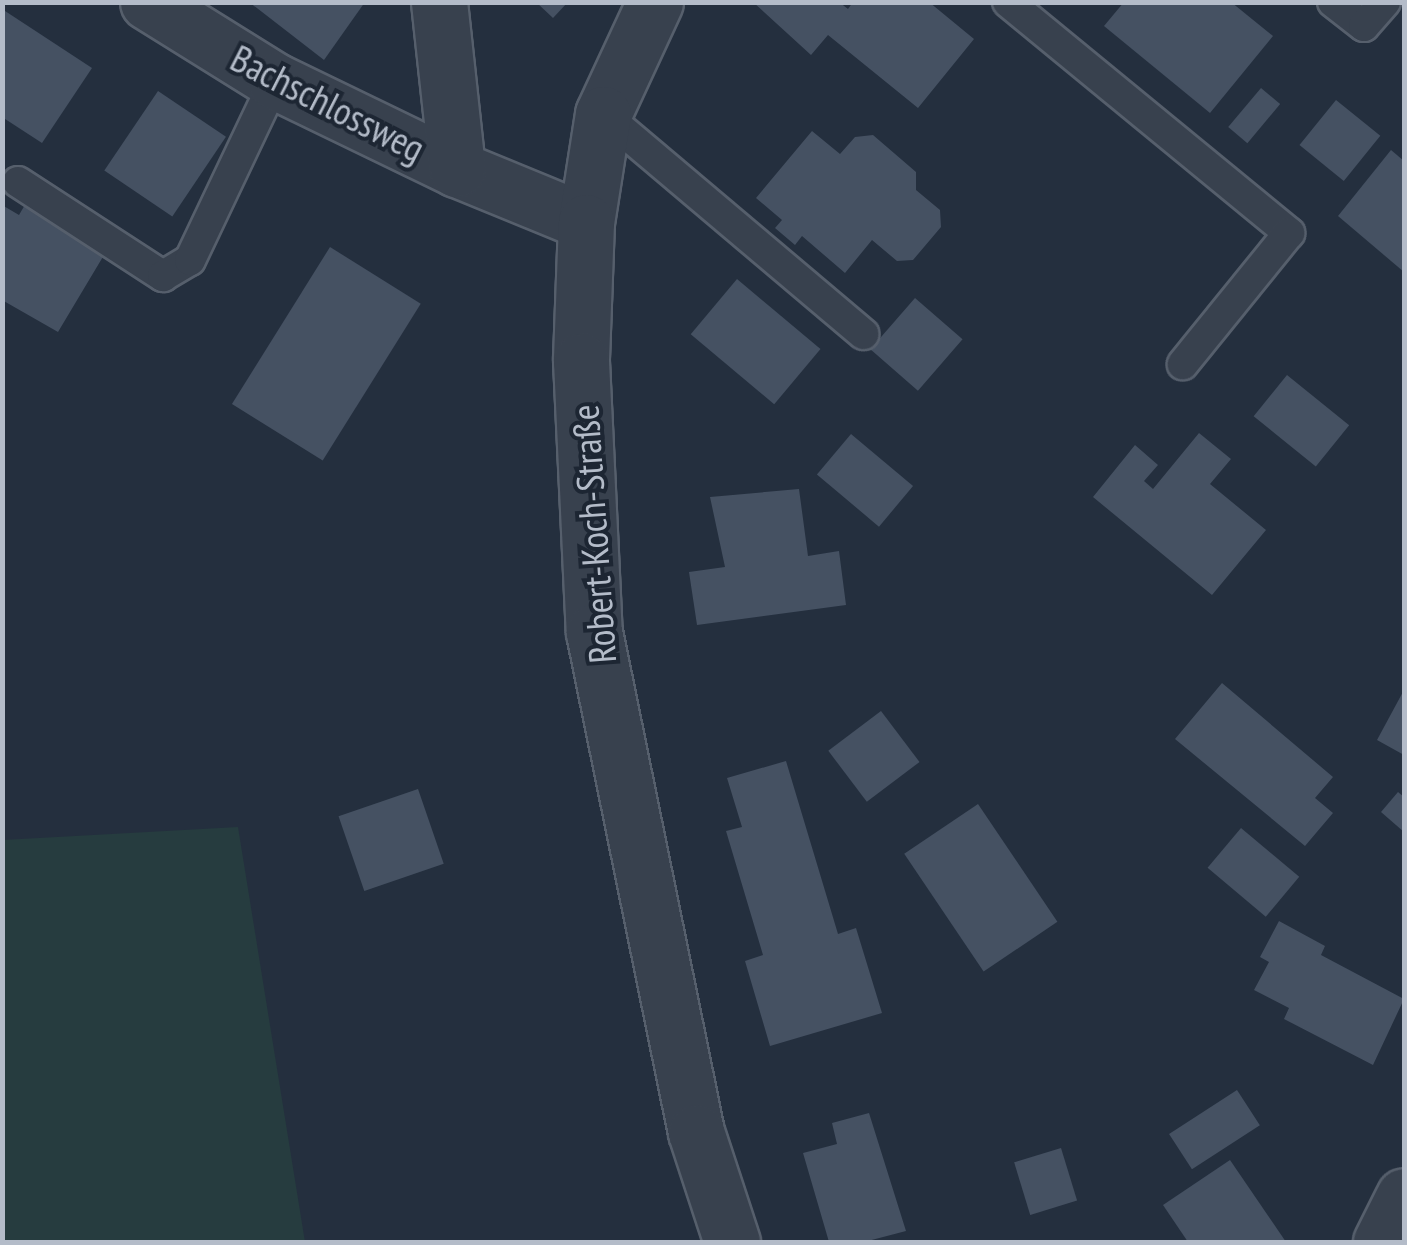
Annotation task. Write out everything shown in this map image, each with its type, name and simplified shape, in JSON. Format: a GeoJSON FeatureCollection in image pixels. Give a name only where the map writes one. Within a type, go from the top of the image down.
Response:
{"type":"FeatureCollection","features":[{"type":"Feature","properties":{"kind":"street","name":"Bachschlossweg"},"geometry":{"type":"LineString","coordinates":[[148,2],[276,81],[457,169],[586,222]]}},
{"type":"Feature","properties":{"kind":"street"},"geometry":{"type":"LineString","coordinates":[[439,2],[457,169]]}},
{"type":"Feature","properties":{"kind":"street","name":"Robert-Koch-Straße"},"geometry":{"type":"LineString","coordinates":[[654,2],[603,114],[586,222],[581,361],[594,632],[696,1132],[732,1242]]}},
{"type":"Feature","properties":{"kind":"street"},"geometry":{"type":"LineString","coordinates":[[1381,1242],[1404,1196]]}},
{"type":"Feature","properties":{"kind":"lane"},"geometry":{"type":"LineString","coordinates":[[1008,2],[1289,233],[1183,364]]}},
{"type":"Feature","properties":{"kind":"lane"},"geometry":{"type":"LineString","coordinates":[[1333,2],[1364,26],[1384,2]]}},
{"type":"Feature","properties":{"kind":"lane"},"geometry":{"type":"LineString","coordinates":[[18,182],[163,276],[190,260],[276,81]]}},
{"type":"Feature","properties":{"kind":"lane"},"geometry":{"type":"LineString","coordinates":[[603,114],[864,334]]}},
{"type":"Feature","properties":{"kind":"green space"},"geometry":{"type":"Polygon","coordinates":[[[238,827],[305,1242],[3,1242],[3,840],[238,827]]]}},
{"type":"Feature","properties":{"kind":"building"},"geometry":{"type":"Polygon","coordinates":[[[249,2],[365,2],[324,60],[249,2]]]}},
{"type":"Feature","properties":{"kind":"building"},"geometry":{"type":"Polygon","coordinates":[[[536,2],[568,2],[553,18],[536,2]]]}},
{"type":"Feature","properties":{"kind":"building"},"geometry":{"type":"Polygon","coordinates":[[[753,2],[839,2],[848,9],[853,2],[929,2],[974,39],[918,108],[828,35],[811,55],[753,2]]]}},
{"type":"Feature","properties":{"kind":"building"},"geometry":{"type":"Polygon","coordinates":[[[1124,2],[1231,2],[1273,36],[1210,113],[1104,26],[1124,2]]]}},
{"type":"Feature","properties":{"kind":"building"},"geometry":{"type":"Polygon","coordinates":[[[2,9],[92,68],[42,143],[2,117],[2,9]]]}},
{"type":"Feature","properties":{"kind":"building"},"geometry":{"type":"Polygon","coordinates":[[[1261,88],[1280,104],[1247,143],[1228,127],[1261,88]]]}},
{"type":"Feature","properties":{"kind":"building"},"geometry":{"type":"Polygon","coordinates":[[[158,91],[226,137],[172,216],[104,171],[158,91]]]}},
{"type":"Feature","properties":{"kind":"building"},"geometry":{"type":"Polygon","coordinates":[[[1336,100],[1380,136],[1344,181],[1299,145],[1336,100]]]}},
{"type":"Feature","properties":{"kind":"building"},"geometry":{"type":"Polygon","coordinates":[[[812,131],[840,154],[855,137],[873,135],[916,172],[916,190],[940,210],[941,227],[913,260],[897,261],[872,240],[845,273],[802,236],[795,245],[775,228],[782,220],[756,198],[812,131]]]}},
{"type":"Feature","properties":{"kind":"building"},"geometry":{"type":"Polygon","coordinates":[[[1391,150],[1404,161],[1404,272],[1338,216],[1391,150]]]}},
{"type":"Feature","properties":{"kind":"building"},"geometry":{"type":"Polygon","coordinates":[[[26,203],[107,250],[58,332],[2,300],[2,205],[19,215],[26,203]]]}},
{"type":"Feature","properties":{"kind":"building"},"geometry":{"type":"Polygon","coordinates":[[[330,247],[421,304],[323,461],[232,404],[330,247]]]}},
{"type":"Feature","properties":{"kind":"building"},"geometry":{"type":"Polygon","coordinates":[[[737,279],[820,349],[774,404],[691,334],[737,279]]]}},
{"type":"Feature","properties":{"kind":"building"},"geometry":{"type":"Polygon","coordinates":[[[915,298],[963,339],[918,391],[870,349],[915,298]]]}},
{"type":"Feature","properties":{"kind":"building"},"geometry":{"type":"Polygon","coordinates":[[[1287,375],[1349,425],[1316,467],[1254,416],[1287,375]]]}},
{"type":"Feature","properties":{"kind":"building"},"geometry":{"type":"Polygon","coordinates":[[[1199,433],[1231,459],[1210,484],[1266,530],[1212,595],[1093,497],[1135,445],[1158,465],[1144,481],[1153,489],[1199,433]]]}},
{"type":"Feature","properties":{"kind":"building"},"geometry":{"type":"Polygon","coordinates":[[[851,434],[913,486],[879,527],[817,475],[851,434]]]}},
{"type":"Feature","properties":{"kind":"building"},"geometry":{"type":"Polygon","coordinates":[[[799,489],[808,556],[839,551],[846,605],[697,625],[689,572],[725,567],[710,497],[799,489]]]}},
{"type":"Feature","properties":{"kind":"building"},"geometry":{"type":"Polygon","coordinates":[[[1222,683],[1333,777],[1315,798],[1333,813],[1305,846],[1175,739],[1222,683]]]}},
{"type":"Feature","properties":{"kind":"building"},"geometry":{"type":"Polygon","coordinates":[[[1404,690],[1404,755],[1377,740],[1404,690]]]}},
{"type":"Feature","properties":{"kind":"building"},"geometry":{"type":"Polygon","coordinates":[[[881,711],[920,762],[867,802],[828,751],[881,711]]]}},
{"type":"Feature","properties":{"kind":"building"},"geometry":{"type":"Polygon","coordinates":[[[786,761],[838,934],[856,928],[882,1013],[770,1046],[745,961],[763,955],[726,831],[742,827],[727,778],[786,761]]]}},
{"type":"Feature","properties":{"kind":"building"},"geometry":{"type":"Polygon","coordinates":[[[418,789],[444,864],[364,891],[339,816],[418,789]]]}},
{"type":"Feature","properties":{"kind":"building"},"geometry":{"type":"Polygon","coordinates":[[[1398,792],[1404,797],[1404,832],[1381,812],[1398,792]]]}},
{"type":"Feature","properties":{"kind":"building"},"geometry":{"type":"Polygon","coordinates":[[[978,804],[1057,922],[984,971],[904,854],[978,804]]]}},
{"type":"Feature","properties":{"kind":"building"},"geometry":{"type":"Polygon","coordinates":[[[1241,828],[1299,877],[1266,917],[1208,868],[1241,828]]]}},
{"type":"Feature","properties":{"kind":"building"},"geometry":{"type":"Polygon","coordinates":[[[1279,921],[1325,946],[1321,955],[1404,999],[1373,1065],[1284,1019],[1289,1008],[1254,990],[1269,962],[1260,957],[1279,921]]]}},
{"type":"Feature","properties":{"kind":"building"},"geometry":{"type":"Polygon","coordinates":[[[1237,1090],[1260,1125],[1192,1169],[1169,1134],[1237,1090]]]}},
{"type":"Feature","properties":{"kind":"building"},"geometry":{"type":"Polygon","coordinates":[[[869,1113],[906,1231],[864,1242],[829,1242],[803,1153],[837,1144],[832,1123],[869,1113]]]}},
{"type":"Feature","properties":{"kind":"building"},"geometry":{"type":"Polygon","coordinates":[[[1061,1148],[1077,1201],[1030,1215],[1014,1162],[1061,1148]]]}},
{"type":"Feature","properties":{"kind":"building"},"geometry":{"type":"Polygon","coordinates":[[[1230,1160],[1286,1242],[1188,1242],[1163,1205],[1230,1160]]]}}]}
